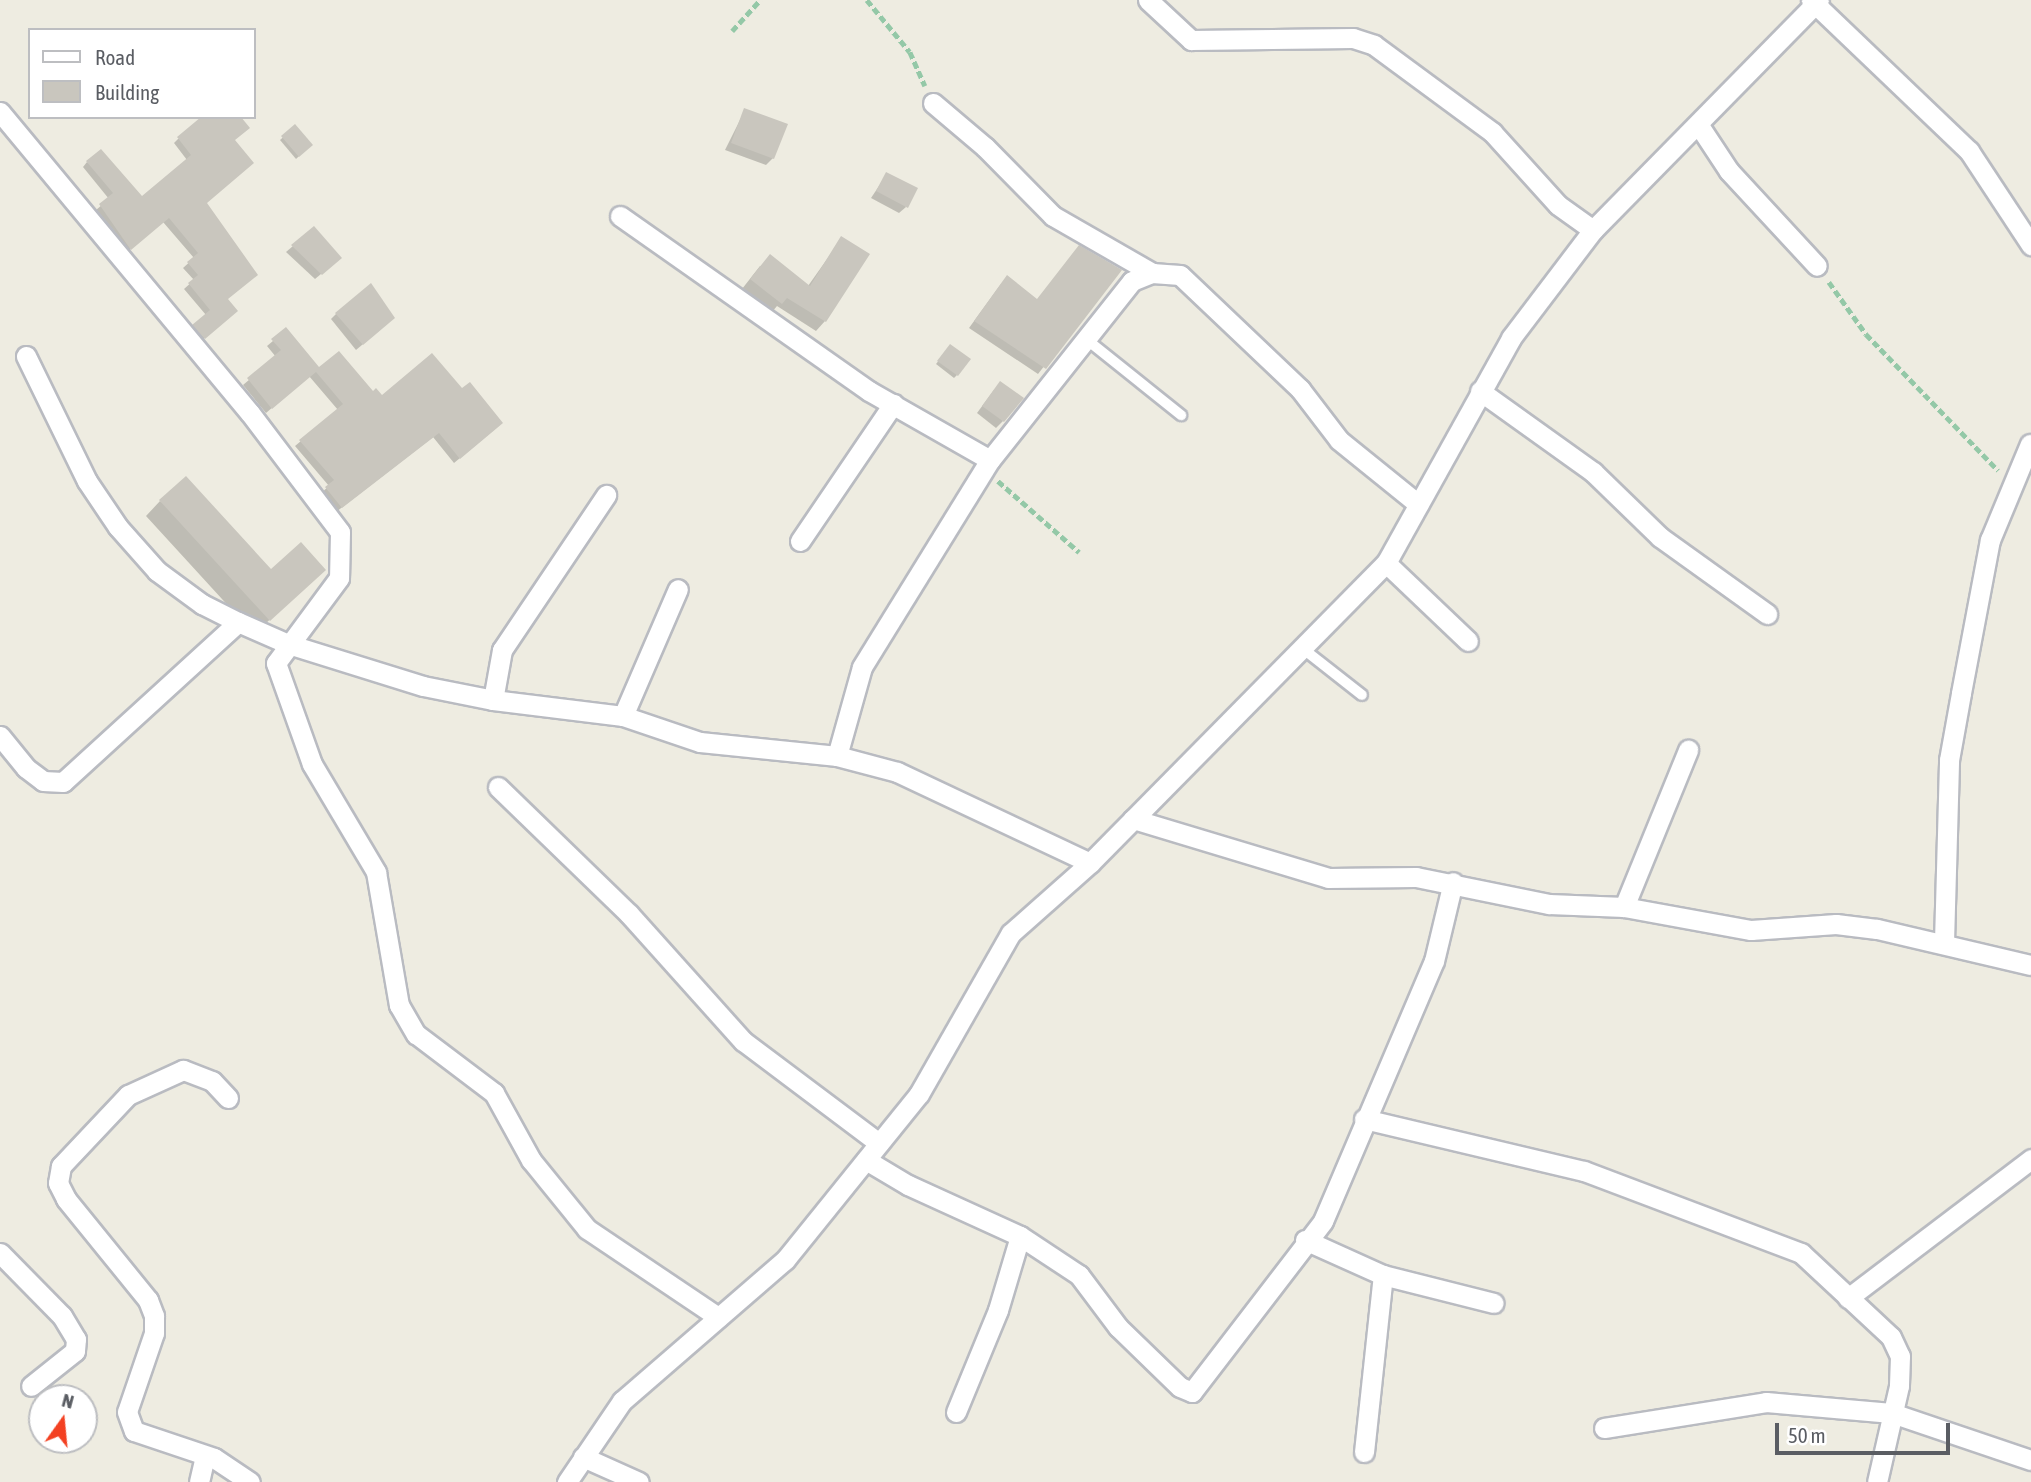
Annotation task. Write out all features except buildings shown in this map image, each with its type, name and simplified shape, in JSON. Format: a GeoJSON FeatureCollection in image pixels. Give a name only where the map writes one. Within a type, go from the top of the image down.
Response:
{"type":"FeatureCollection","features":[{"type":"Feature","properties":{"kind":"street"},"geometry":{"type":"LineString","coordinates":[[1148,0],[1191,40],[1353,38],[1374,45],[1492,132],[1558,205],[1593,230]]}},
{"type":"Feature","properties":{"kind":"street"},"geometry":{"type":"LineString","coordinates":[[567,1482],[622,1401],[785,1261],[919,1094],[1011,933],[1090,863],[1386,564],[1511,338],[1593,230],[1816,1],[1969,151],[2031,245]]}},
{"type":"Feature","properties":{"kind":"street"},"geometry":{"type":"LineString","coordinates":[[933,103],[985,147],[1053,216],[1152,273],[1180,275],[1300,389],[1339,440],[1418,504]]}},
{"type":"Feature","properties":{"kind":"street"},"geometry":{"type":"LineString","coordinates":[[0,111],[250,413],[340,532],[340,578],[275,663],[288,705],[312,764],[376,872],[399,1005],[416,1034],[494,1093],[531,1160],[587,1229],[718,1317]]}},
{"type":"Feature","properties":{"kind":"street"},"geometry":{"type":"LineString","coordinates":[[1698,124],[1729,171],[1817,266]]}},
{"type":"Feature","properties":{"kind":"street"},"geometry":{"type":"LineString","coordinates":[[620,216],[893,404],[987,465]]}},
{"type":"Feature","properties":{"kind":"street"},"geometry":{"type":"LineString","coordinates":[[837,757],[862,667],[987,465],[1132,281],[1152,273]]}},
{"type":"Feature","properties":{"kind":"street"},"geometry":{"type":"LineString","coordinates":[[26,356],[87,481],[118,527],[157,571],[238,622],[288,644],[423,686],[493,700],[623,716],[700,742],[837,757],[897,772],[1090,863]]}},
{"type":"Feature","properties":{"kind":"street"},"geometry":{"type":"LineString","coordinates":[[1480,391],[1592,472],[1670,544],[1767,614]]}},
{"type":"Feature","properties":{"kind":"street"},"geometry":{"type":"LineString","coordinates":[[800,541],[893,404]]}},
{"type":"Feature","properties":{"kind":"street"},"geometry":{"type":"LineString","coordinates":[[1944,942],[1949,760],[1990,540],[2011,484],[2030,444]]}},
{"type":"Feature","properties":{"kind":"street"},"geometry":{"type":"LineString","coordinates":[[493,700],[502,650],[606,495]]}},
{"type":"Feature","properties":{"kind":"street"},"geometry":{"type":"LineString","coordinates":[[1386,564],[1468,641]]}},
{"type":"Feature","properties":{"kind":"street"},"geometry":{"type":"LineString","coordinates":[[623,716],[678,589]]}},
{"type":"Feature","properties":{"kind":"street"},"geometry":{"type":"LineString","coordinates":[[0,736],[26,768],[43,780],[63,782],[238,622]]}},
{"type":"Feature","properties":{"kind":"street"},"geometry":{"type":"LineString","coordinates":[[1624,907],[1688,750]]}},
{"type":"Feature","properties":{"kind":"street"},"geometry":{"type":"LineString","coordinates":[[498,787],[629,914],[743,1041],[879,1143]]}},
{"type":"Feature","properties":{"kind":"street"},"geometry":{"type":"LineString","coordinates":[[1133,818],[1328,878],[1416,877],[1454,882],[1549,904],[1624,907],[1751,930],[1836,925],[1944,942],[2031,965]]}},
{"type":"Feature","properties":{"kind":"street"},"geometry":{"type":"LineString","coordinates":[[866,1160],[908,1185],[1020,1236],[1079,1275],[1118,1327],[1180,1387],[1192,1392],[1305,1240],[1323,1222],[1364,1119],[1434,961],[1454,882]]}},
{"type":"Feature","properties":{"kind":"street"},"geometry":{"type":"LineString","coordinates":[[228,1098],[204,1076],[183,1070],[128,1095],[61,1166],[58,1183],[66,1199],[148,1300],[154,1316],[154,1333],[127,1412],[134,1431],[205,1456],[250,1482]]}},
{"type":"Feature","properties":{"kind":"street"},"geometry":{"type":"LineString","coordinates":[[1364,1119],[1584,1171],[1748,1229],[1801,1253],[1891,1337],[1900,1356],[1892,1413],[1877,1482]]}},
{"type":"Feature","properties":{"kind":"street"},"geometry":{"type":"LineString","coordinates":[[1848,1298],[2031,1159]]}},
{"type":"Feature","properties":{"kind":"street"},"geometry":{"type":"LineString","coordinates":[[956,1412],[998,1310],[1020,1236]]}},
{"type":"Feature","properties":{"kind":"street"},"geometry":{"type":"LineString","coordinates":[[1305,1240],[1383,1275],[1494,1303]]}},
{"type":"Feature","properties":{"kind":"street"},"geometry":{"type":"LineString","coordinates":[[0,1253],[62,1316],[76,1339],[75,1351],[35,1384]]}},
{"type":"Feature","properties":{"kind":"street"},"geometry":{"type":"LineString","coordinates":[[1364,1451],[1383,1275]]}},
{"type":"Feature","properties":{"kind":"street"},"geometry":{"type":"LineString","coordinates":[[1604,1428],[1766,1402],[1892,1413],[2031,1460]]}},
{"type":"Feature","properties":{"kind":"street"},"geometry":{"type":"LineString","coordinates":[[199,1482],[205,1456]]}},
{"type":"Feature","properties":{"kind":"street"},"geometry":{"type":"LineString","coordinates":[[583,1457],[639,1482]]}},
{"type":"Feature","properties":{"kind":"lane"},"geometry":{"type":"LineString","coordinates":[[1086,339],[1181,415]]}},
{"type":"Feature","properties":{"kind":"lane"},"geometry":{"type":"LineString","coordinates":[[1302,648],[1362,695]]}},
{"type":"Feature","properties":{"kind":"path"},"geometry":{"type":"LineString","coordinates":[[733,31],[760,0]]}},
{"type":"Feature","properties":{"kind":"path"},"geometry":{"type":"LineString","coordinates":[[867,0],[910,52],[933,103]]}},
{"type":"Feature","properties":{"kind":"path"},"geometry":{"type":"LineString","coordinates":[[1817,266],[1866,334],[2011,484]]}},
{"type":"Feature","properties":{"kind":"path"},"geometry":{"type":"LineString","coordinates":[[987,465],[1079,552]]}}]}
